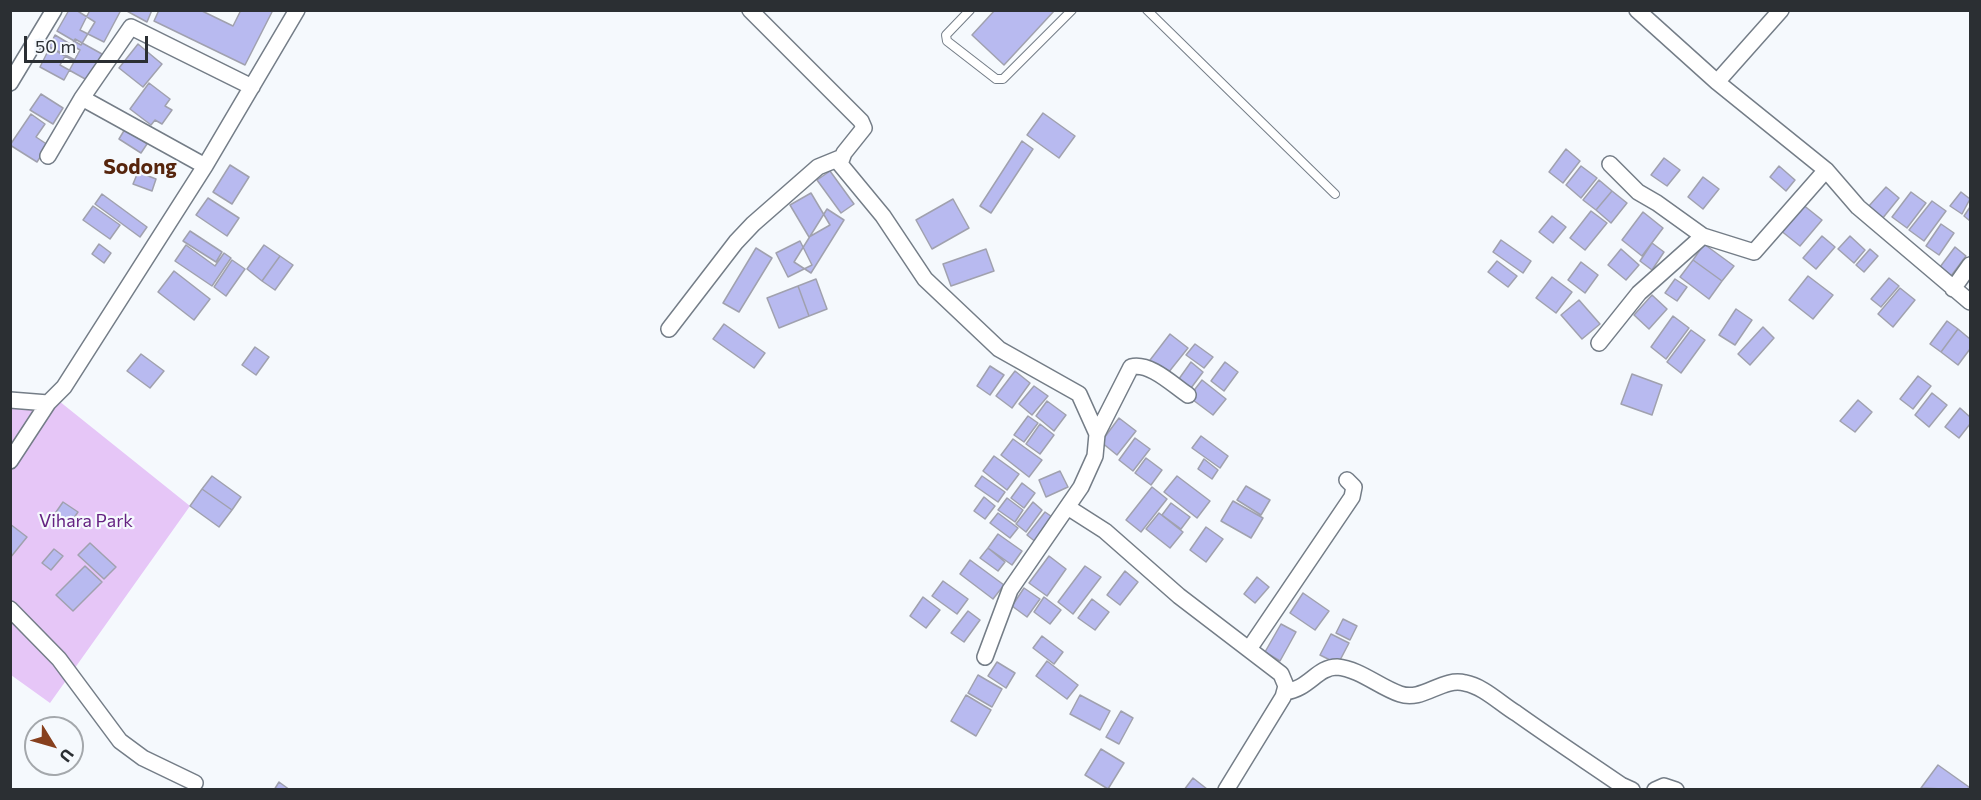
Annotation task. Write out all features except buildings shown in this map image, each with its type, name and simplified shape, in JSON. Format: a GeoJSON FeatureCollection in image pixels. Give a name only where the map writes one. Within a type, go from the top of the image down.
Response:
{"type":"FeatureCollection","features":[{"type":"Feature","properties":{"kind":"street"},"geometry":{"type":"LineString","coordinates":[[10,83],[54,10]]}},
{"type":"Feature","properties":{"kind":"street"},"geometry":{"type":"LineString","coordinates":[[10,461],[48,403],[64,387],[205,166],[297,10]]}},
{"type":"Feature","properties":{"kind":"street"},"geometry":{"type":"LineString","coordinates":[[669,329],[736,242],[753,224],[818,167],[840,158],[864,128],[861,121],[750,10]]}},
{"type":"Feature","properties":{"kind":"street"},"geometry":{"type":"LineString","coordinates":[[1637,10],[1717,82],[1826,170],[1858,207],[1971,302]]}},
{"type":"Feature","properties":{"kind":"street"},"geometry":{"type":"LineString","coordinates":[[1717,82],[1781,10]]}},
{"type":"Feature","properties":{"kind":"street"},"geometry":{"type":"LineString","coordinates":[[48,156],[82,98],[131,27],[252,87]]}},
{"type":"Feature","properties":{"kind":"street"},"geometry":{"type":"LineString","coordinates":[[82,98],[205,166]]}},
{"type":"Feature","properties":{"kind":"street"},"geometry":{"type":"LineString","coordinates":[[840,158],[840,164],[883,216],[925,279],[999,349],[1079,394],[1097,434]]}},
{"type":"Feature","properties":{"kind":"street"},"geometry":{"type":"LineString","coordinates":[[1611,164],[1638,192],[1657,202],[1702,236],[1754,252],[1826,170]]}},
{"type":"Feature","properties":{"kind":"street"},"geometry":{"type":"LineString","coordinates":[[1599,343],[1639,293],[1702,236]]}},
{"type":"Feature","properties":{"kind":"street"},"geometry":{"type":"LineString","coordinates":[[1953,289],[1971,265]]}},
{"type":"Feature","properties":{"kind":"street"},"geometry":{"type":"LineString","coordinates":[[985,657],[1010,590],[1068,508],[1095,456],[1097,434],[1131,367],[1138,365],[1150,370],[1188,395]]}},
{"type":"Feature","properties":{"kind":"street"},"geometry":{"type":"LineString","coordinates":[[10,400],[48,403]]}},
{"type":"Feature","properties":{"kind":"street"},"geometry":{"type":"LineString","coordinates":[[1249,649],[1352,497],[1354,487],[1347,480]]}},
{"type":"Feature","properties":{"kind":"street"},"geometry":{"type":"LineString","coordinates":[[1068,508],[1105,531],[1179,596],[1281,674],[1285,692],[1226,789]]}},
{"type":"Feature","properties":{"kind":"street"},"geometry":{"type":"LineString","coordinates":[[10,609],[59,659],[120,741],[143,758],[195,783]]}},
{"type":"Feature","properties":{"kind":"street"},"geometry":{"type":"LineString","coordinates":[[1285,692],[1298,690],[1324,669],[1338,667],[1365,676],[1401,695],[1415,696],[1449,683],[1466,682],[1492,697],[1621,785],[1632,789]]}},
{"type":"Feature","properties":{"kind":"street"},"geometry":{"type":"LineString","coordinates":[[1654,789],[1664,786],[1676,789]]}},
{"type":"Feature","properties":{"kind":"lane"},"geometry":{"type":"LineString","coordinates":[[970,10],[946,35],[947,41],[996,79],[1003,80],[1072,10]]}},
{"type":"Feature","properties":{"kind":"lane"},"geometry":{"type":"LineString","coordinates":[[1147,10],[1335,194]]}},
{"type":"Feature","properties":{"kind":"green space","name":"Vihara Park"},"geometry":{"type":"Polygon","coordinates":[[[49,393],[190,506],[50,703],[11,675],[11,408],[34,408],[49,393]]]}},
{"type":"Feature","properties":{"kind":"district","name":"Sodong"},"geometry":{"type":"Point","coordinates":[140,167]}}]}
